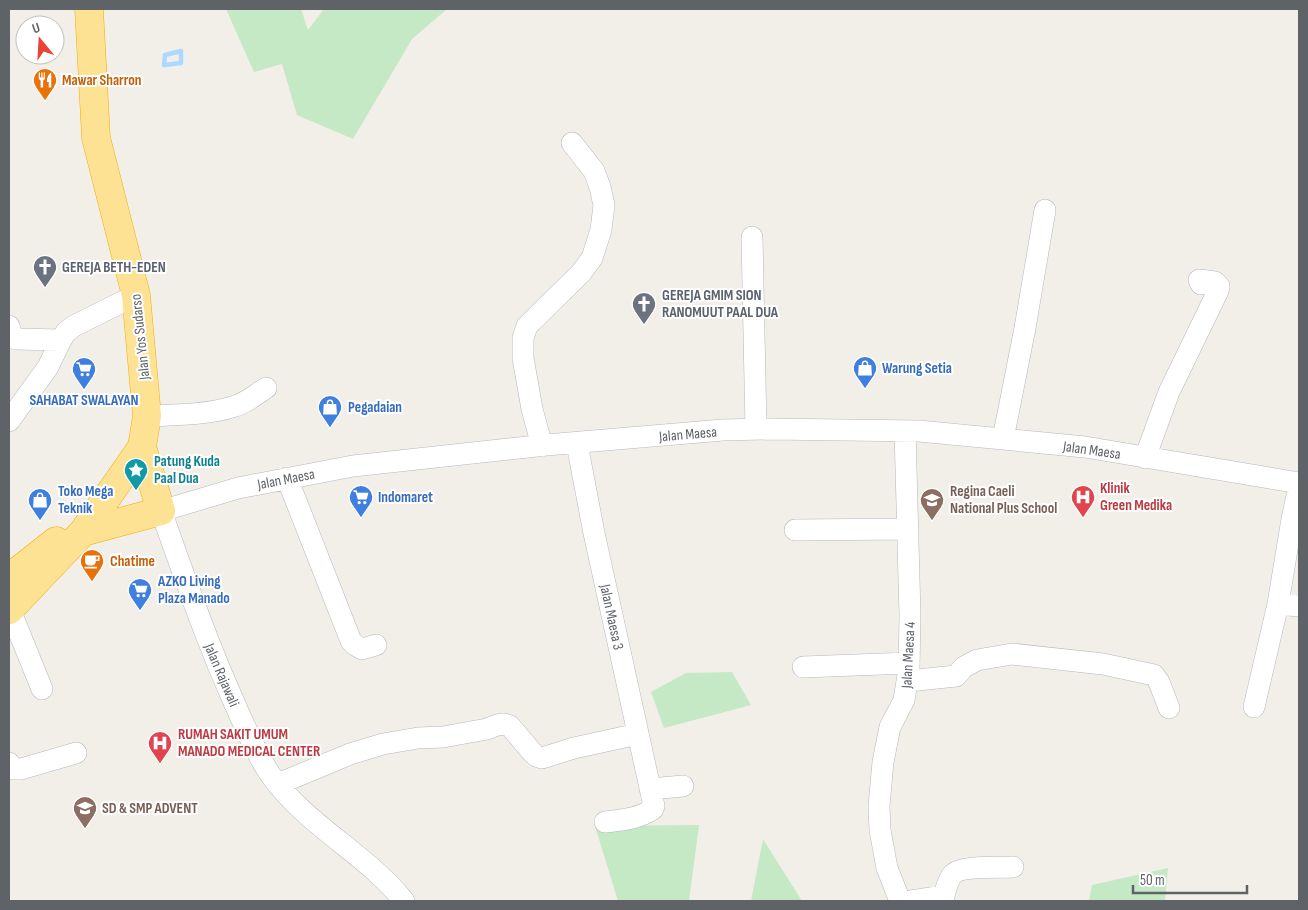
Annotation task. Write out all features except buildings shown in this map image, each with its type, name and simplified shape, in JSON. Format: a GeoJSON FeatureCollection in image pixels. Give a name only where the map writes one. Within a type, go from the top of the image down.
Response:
{"type":"FeatureCollection","features":[{"type":"Feature","properties":{"kind":"highway","name":"Jalan Yos Sudarso"},"geometry":{"type":"LineString","coordinates":[[9,610],[79,536],[142,447],[147,416],[136,296],[96,138],[89,9]]}},
{"type":"Feature","properties":{"kind":"highway"},"geometry":{"type":"LineString","coordinates":[[142,447],[161,511]]}},
{"type":"Feature","properties":{"kind":"highway","name":"Jalan Maesa"},"geometry":{"type":"LineString","coordinates":[[9,578],[56,541],[79,536],[161,511]]}},
{"type":"Feature","properties":{"kind":"street"},"geometry":{"type":"LineString","coordinates":[[542,446],[532,409],[523,358],[523,338],[527,326],[581,273],[592,258],[602,230],[604,205],[600,187],[594,171],[572,143]]}},
{"type":"Feature","properties":{"kind":"street"},"geometry":{"type":"LineString","coordinates":[[1003,439],[1025,328],[1045,210]]}},
{"type":"Feature","properties":{"kind":"street"},"geometry":{"type":"LineString","coordinates":[[752,237],[756,429]]}},
{"type":"Feature","properties":{"kind":"street"},"geometry":{"type":"LineString","coordinates":[[1145,458],[1169,392],[1218,291],[1219,286],[1215,282],[1199,280],[1201,284]]}},
{"type":"Feature","properties":{"kind":"street"},"geometry":{"type":"LineString","coordinates":[[9,421],[40,380],[66,332],[74,326],[136,296]]}},
{"type":"Feature","properties":{"kind":"street"},"geometry":{"type":"LineString","coordinates":[[9,326],[12,336],[16,339],[61,340]]}},
{"type":"Feature","properties":{"kind":"street"},"geometry":{"type":"LineString","coordinates":[[147,416],[232,407],[246,401],[266,388]]}},
{"type":"Feature","properties":{"kind":"street","name":"Jalan Maesa"},"geometry":{"type":"LineString","coordinates":[[161,511],[238,488],[354,466],[542,446],[723,430],[756,429],[906,431],[1085,447],[1299,485],[1278,604],[1254,707]]}},
{"type":"Feature","properties":{"kind":"street","name":"Jalan Maesa 4"},"geometry":{"type":"LineString","coordinates":[[900,901],[887,868],[880,830],[880,797],[882,762],[890,727],[904,700],[909,672],[910,615],[906,431]]}},
{"type":"Feature","properties":{"kind":"street","name":"Jalan Maesa 3"},"geometry":{"type":"LineString","coordinates":[[577,444],[654,806],[651,811],[635,818],[605,822]]}},
{"type":"Feature","properties":{"kind":"street"},"geometry":{"type":"LineString","coordinates":[[287,478],[351,641],[362,649],[376,645]]}},
{"type":"Feature","properties":{"kind":"street","name":"Jalan Rajawali"},"geometry":{"type":"LineString","coordinates":[[161,511],[218,668],[247,732],[271,776],[329,835],[380,876],[404,901]]}},
{"type":"Feature","properties":{"kind":"street"},"geometry":{"type":"LineString","coordinates":[[795,530],[908,529]]}},
{"type":"Feature","properties":{"kind":"street"},"geometry":{"type":"LineString","coordinates":[[1278,604],[1299,606]]}},
{"type":"Feature","properties":{"kind":"street"},"geometry":{"type":"LineString","coordinates":[[9,610],[42,689]]}},
{"type":"Feature","properties":{"kind":"street"},"geometry":{"type":"LineString","coordinates":[[803,667],[909,672],[954,677],[964,667],[977,660],[1021,654],[1103,664],[1154,675],[1159,682],[1169,708]]}},
{"type":"Feature","properties":{"kind":"street"},"geometry":{"type":"LineString","coordinates":[[278,784],[350,754],[383,744],[418,738],[443,738],[504,724],[510,726],[532,752],[542,758],[574,748],[638,734]]}},
{"type":"Feature","properties":{"kind":"street"},"geometry":{"type":"LineString","coordinates":[[9,762],[13,769],[21,769],[76,753]]}},
{"type":"Feature","properties":{"kind":"street"},"geometry":{"type":"LineString","coordinates":[[650,789],[683,786]]}},
{"type":"Feature","properties":{"kind":"street"},"geometry":{"type":"LineString","coordinates":[[910,901],[944,896],[951,876],[955,871],[969,868],[1012,867]]}},
{"type":"Feature","properties":{"kind":"green space"},"geometry":{"type":"Polygon","coordinates":[[[226,9],[301,9],[308,30],[324,9],[447,9],[412,39],[353,139],[297,115],[282,64],[254,72],[226,9]]]}},
{"type":"Feature","properties":{"kind":"green space"},"geometry":{"type":"Polygon","coordinates":[[[732,672],[751,705],[664,728],[651,692],[686,673],[732,672]]]}},
{"type":"Feature","properties":{"kind":"green space"},"geometry":{"type":"Polygon","coordinates":[[[699,825],[689,901],[618,901],[595,826],[699,825]]]}},
{"type":"Feature","properties":{"kind":"green space"},"geometry":{"type":"Polygon","coordinates":[[[763,839],[802,901],[751,901],[763,839]]]}},
{"type":"Feature","properties":{"kind":"green space"},"geometry":{"type":"Polygon","coordinates":[[[1168,868],[1165,901],[1089,901],[1092,885],[1168,868]]]}},
{"type":"Feature","properties":{"kind":"waterway"},"geometry":{"type":"LineString","coordinates":[[181,51],[181,63],[164,65],[165,55],[181,51]]}},
{"type":"Feature","properties":{"kind":"place","name":"Mawar Sharron"},"geometry":{"type":"Point","coordinates":[45,101]}},
{"type":"Feature","properties":{"kind":"place","name":"GEREJA BETH-EDEN"},"geometry":{"type":"Point","coordinates":[45,288]}},
{"type":"Feature","properties":{"kind":"place","name":"GEREJA GMIM SION RANOMUUT PAAL DUA"},"geometry":{"type":"Point","coordinates":[644,325]}},
{"type":"Feature","properties":{"kind":"place","name":"Warung Setia"},"geometry":{"type":"Point","coordinates":[865,389]}},
{"type":"Feature","properties":{"kind":"place","name":"SAHABAT SWALAYAN"},"geometry":{"type":"Point","coordinates":[84,390]}},
{"type":"Feature","properties":{"kind":"place","name":"Pegadaian"},"geometry":{"type":"Point","coordinates":[330,428]}},
{"type":"Feature","properties":{"kind":"place","name":"Patung Kuda Paal Dua"},"geometry":{"type":"Point","coordinates":[136,491]}},
{"type":"Feature","properties":{"kind":"place","name":"Indomaret"},"geometry":{"type":"Point","coordinates":[361,518]}},
{"type":"Feature","properties":{"kind":"place","name":"Klinik Green Medika"},"geometry":{"type":"Point","coordinates":[1083,518]}},
{"type":"Feature","properties":{"kind":"place","name":"Toko Mega Teknik"},"geometry":{"type":"Point","coordinates":[40,521]}},
{"type":"Feature","properties":{"kind":"place","name":"Regina Caeli National Plus School"},"geometry":{"type":"Point","coordinates":[932,521]}},
{"type":"Feature","properties":{"kind":"place","name":"Chatime"},"geometry":{"type":"Point","coordinates":[92,582]}},
{"type":"Feature","properties":{"kind":"place","name":"AZKO Living Plaza Manado"},"geometry":{"type":"Point","coordinates":[140,611]}},
{"type":"Feature","properties":{"kind":"place","name":"RUMAH SAKIT UMUM MANADO MEDICAL CENTER"},"geometry":{"type":"Point","coordinates":[160,764]}},
{"type":"Feature","properties":{"kind":"place","name":"SD & SMP ADVENT"},"geometry":{"type":"Point","coordinates":[85,829]}}]}
